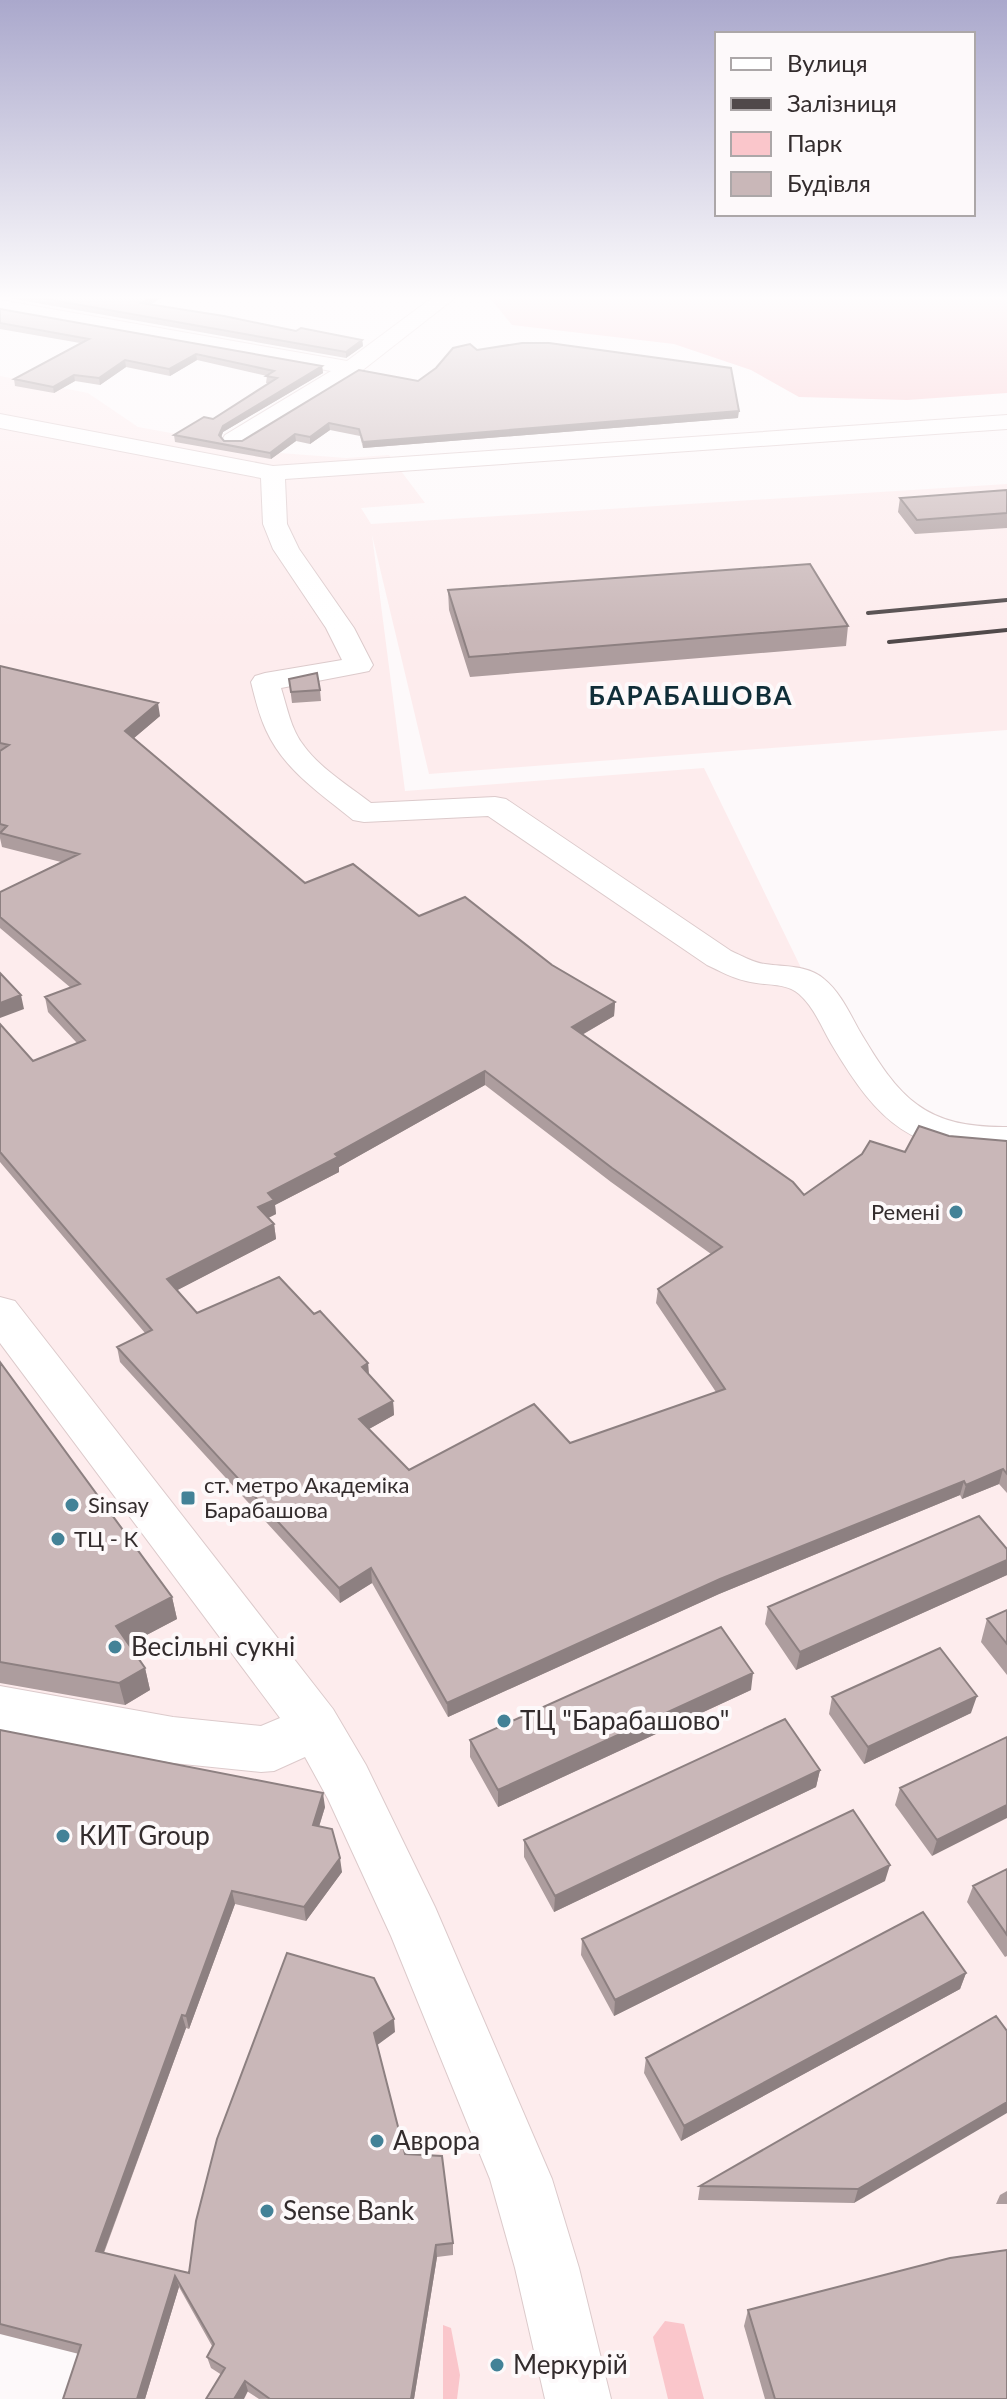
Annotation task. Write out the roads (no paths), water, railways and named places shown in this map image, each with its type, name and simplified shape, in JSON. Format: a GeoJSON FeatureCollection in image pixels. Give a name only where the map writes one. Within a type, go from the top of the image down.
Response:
{"type":"FeatureCollection","features":[{"type":"Feature","properties":{"kind":"street"},"geometry":{"type":"LineString","coordinates":[[233,440],[284,409]]}},
{"type":"Feature","properties":{"kind":"street"},"geometry":{"type":"LineString","coordinates":[[0,421],[273,473],[1007,422]]}},
{"type":"Feature","properties":{"kind":"street"},"geometry":{"type":"LineString","coordinates":[[273,473],[275,524],[286,549],[340,628],[359,665],[265,682],[284,739],[301,761],[364,813],[495,806],[710,954],[757,974],[781,975],[806,982],[820,996],[879,1091],[910,1118],[946,1137],[980,1142],[1007,1140]]}},
{"type":"Feature","properties":{"kind":"street"},"geometry":{"type":"LineString","coordinates":[[0,1312],[315,1725],[347,1782],[415,1926],[521,2179],[547,2268],[578,2399]]}},
{"type":"Feature","properties":{"kind":"street"},"geometry":{"type":"LineString","coordinates":[[0,1709],[158,1738],[261,1749],[274,1748],[315,1725]]}},
{"type":"Feature","properties":{"kind":"railway"},"geometry":{"type":"LineString","coordinates":[[868,613],[1007,600]]}},
{"type":"Feature","properties":{"kind":"railway"},"geometry":{"type":"LineString","coordinates":[[889,642],[1007,630]]}},
{"type":"Feature","properties":{"kind":"place","name":"Ремені"},"geometry":{"type":"Point","coordinates":[956,1212]}},
{"type":"Feature","properties":{"kind":"place","name":"ст. метро Академіка Барабашова"},"geometry":{"type":"Point","coordinates":[188,1498]}},
{"type":"Feature","properties":{"kind":"place","name":"Sinsay"},"geometry":{"type":"Point","coordinates":[72,1505]}},
{"type":"Feature","properties":{"kind":"place","name":"ТЦ - К"},"geometry":{"type":"Point","coordinates":[58,1539]}},
{"type":"Feature","properties":{"kind":"place","name":"Весільні сукні"},"geometry":{"type":"Point","coordinates":[115,1647]}},
{"type":"Feature","properties":{"kind":"place","name":"ТЦ \"Барабашово\""},"geometry":{"type":"Point","coordinates":[504,1721]}},
{"type":"Feature","properties":{"kind":"place","name":"КИТ Group"},"geometry":{"type":"Point","coordinates":[63,1836]}},
{"type":"Feature","properties":{"kind":"place","name":"Аврора"},"geometry":{"type":"Point","coordinates":[377,2141]}},
{"type":"Feature","properties":{"kind":"place","name":"Sense Bank"},"geometry":{"type":"Point","coordinates":[267,2211]}},
{"type":"Feature","properties":{"kind":"place","name":"Меркурій"},"geometry":{"type":"Point","coordinates":[497,2365]}},
{"type":"Feature","properties":{"kind":"district","name":"БАРАБАШОВА"},"geometry":{"type":"Point","coordinates":[691,696]}}]}
